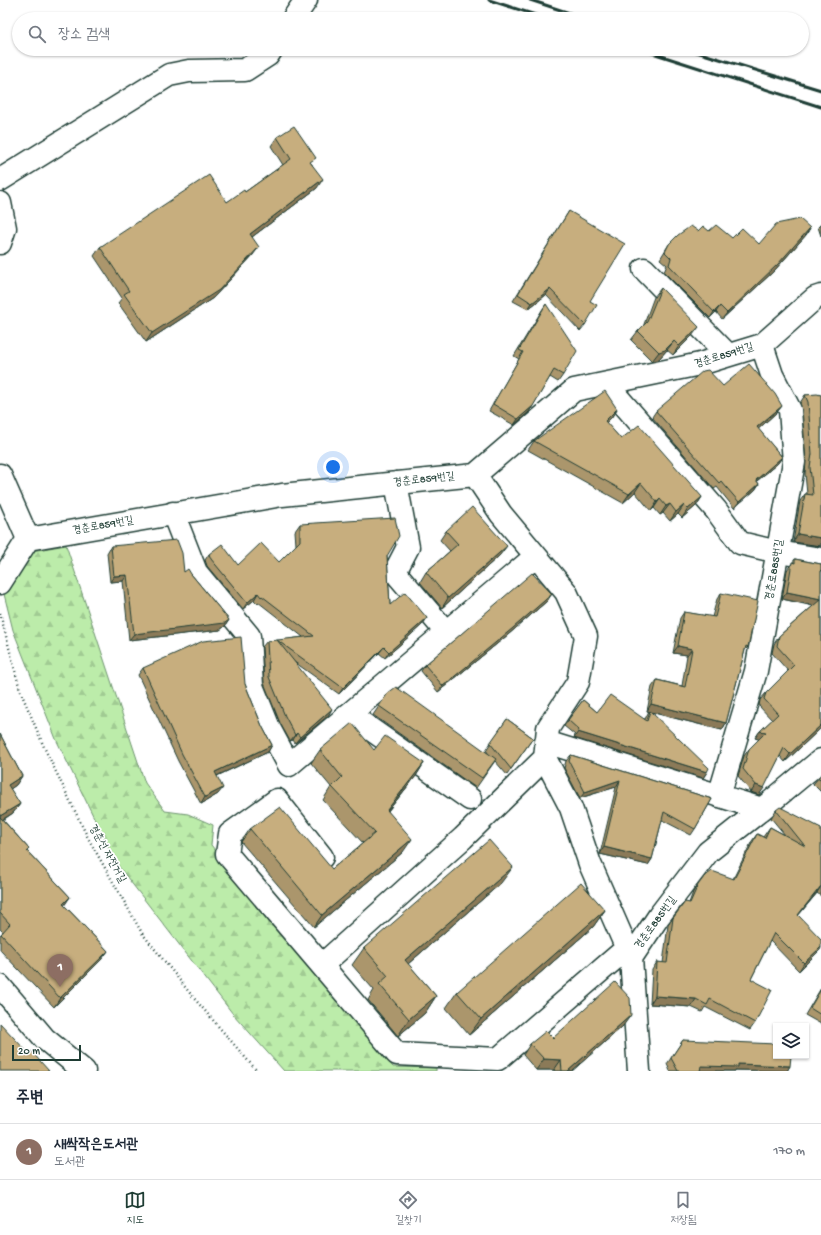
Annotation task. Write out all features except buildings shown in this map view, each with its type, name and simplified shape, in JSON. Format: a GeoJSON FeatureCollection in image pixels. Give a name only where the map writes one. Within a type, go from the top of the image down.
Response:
{"type":"FeatureCollection","features":[{"type":"Feature","properties":{"kind":"street"},"geometry":{"type":"LineString","coordinates":[[298,12],[306,0]]}},
{"type":"Feature","properties":{"kind":"street"},"geometry":{"type":"LineString","coordinates":[[0,180],[168,74],[189,71],[245,70],[266,56]]}},
{"type":"Feature","properties":{"kind":"street"},"geometry":{"type":"LineString","coordinates":[[0,203],[5,228],[0,243]]}},
{"type":"Feature","properties":{"kind":"street"},"geometry":{"type":"LineString","coordinates":[[644,269],[728,355]]}},
{"type":"Feature","properties":{"kind":"street","name":"경춘로859번길"},"geometry":{"type":"LineString","coordinates":[[28,539],[282,495],[475,475],[574,390],[700,364],[762,344],[815,298],[821,296]]}},
{"type":"Feature","properties":{"kind":"street","name":"경춘로885번길"},"geometry":{"type":"LineString","coordinates":[[719,796],[756,671],[794,462],[790,410],[772,375],[762,344]]}},
{"type":"Feature","properties":{"kind":"street"},"geometry":{"type":"LineString","coordinates":[[606,384],[716,510],[740,543],[778,552],[821,559]]}},
{"type":"Feature","properties":{"kind":"street"},"geometry":{"type":"LineString","coordinates":[[0,475],[28,539],[0,583]]}},
{"type":"Feature","properties":{"kind":"street"},"geometry":{"type":"LineString","coordinates":[[322,857],[277,800],[230,834],[227,854],[397,1054],[498,1058],[629,953],[590,864],[571,808],[545,750],[548,728],[578,682],[586,636],[566,592],[501,514],[475,475]]}},
{"type":"Feature","properties":{"kind":"street"},"geometry":{"type":"LineString","coordinates":[[396,483],[408,547],[395,572],[446,632]]}},
{"type":"Feature","properties":{"kind":"street"},"geometry":{"type":"LineString","coordinates":[[173,513],[196,572],[249,636],[252,686],[269,728],[289,765],[536,556]]}},
{"type":"Feature","properties":{"kind":"street"},"geometry":{"type":"LineString","coordinates":[[349,714],[470,800]]}},
{"type":"Feature","properties":{"kind":"street"},"geometry":{"type":"LineString","coordinates":[[545,750],[719,796],[762,809]]}},
{"type":"Feature","properties":{"kind":"street"},"geometry":{"type":"LineString","coordinates":[[322,965],[464,838],[545,750]]}},
{"type":"Feature","properties":{"kind":"street","name":"경춘로885번길"},"geometry":{"type":"LineString","coordinates":[[639,1071],[629,953],[708,852],[821,760]]}},
{"type":"Feature","properties":{"kind":"street"},"geometry":{"type":"LineString","coordinates":[[0,986],[45,1038],[84,1071]]}},
{"type":"Feature","properties":{"kind":"path","name":"경춘선 자전거길"},"geometry":{"type":"LineString","coordinates":[[0,613],[20,690],[44,747],[88,838],[142,933],[193,997],[257,1071]]}},
{"type":"Feature","properties":{"kind":"green space"},"geometry":{"type":"Polygon","coordinates":[[[66,545],[145,783],[165,811],[188,814],[213,825],[211,845],[393,1067],[436,1068],[436,1071],[284,1071],[233,1014],[116,863],[56,739],[13,630],[3,590],[32,551],[66,545]]]}},
{"type":"Feature","properties":{"kind":"railway"},"geometry":{"type":"LineString","coordinates":[[489,0],[526,12]]}},
{"type":"Feature","properties":{"kind":"railway"},"geometry":{"type":"LineString","coordinates":[[530,0],[567,12]]}},
{"type":"Feature","properties":{"kind":"railway"},"geometry":{"type":"LineString","coordinates":[[662,56],[821,107]]}},
{"type":"Feature","properties":{"kind":"railway"},"geometry":{"type":"LineString","coordinates":[[710,56],[821,90]]}},
{"type":"Feature","properties":{"kind":"place","name":"새싹작은도서관"},"geometry":{"type":"Point","coordinates":[60,987]}}]}
